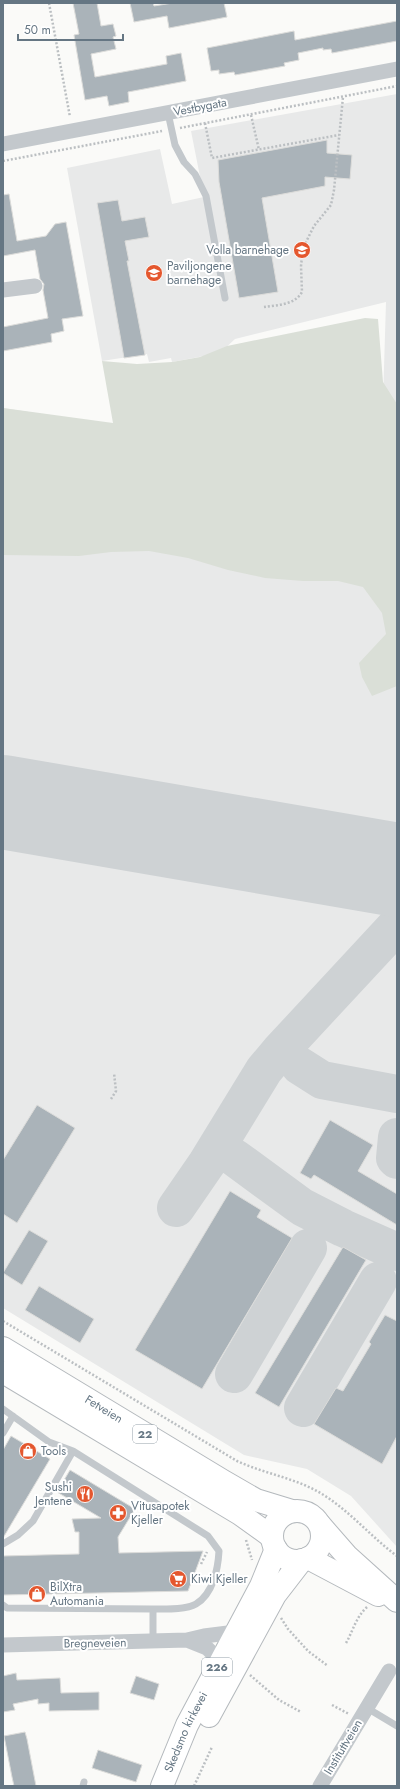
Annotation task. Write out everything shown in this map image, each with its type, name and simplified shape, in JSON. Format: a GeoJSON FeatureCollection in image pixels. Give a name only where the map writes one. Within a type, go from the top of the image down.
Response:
{"type":"FeatureCollection","features":[{"type":"Feature","properties":{"kind":"highway","name":"Fetveien"},"geometry":{"type":"LineString","coordinates":[[3,1348],[256,1500],[292,1511]]}},
{"type":"Feature","properties":{"kind":"highway","name":"Fetveien"},"geometry":{"type":"LineString","coordinates":[[3,1372],[220,1502],[274,1543]]}},
{"type":"Feature","properties":{"kind":"highway","name":"22"},"geometry":{"type":"LineString","coordinates":[[292,1511],[305,1512],[316,1520],[347,1556],[397,1602]]}},
{"type":"Feature","properties":{"kind":"highway"},"geometry":{"type":"LineString","coordinates":[[274,1543],[275,1523],[279,1518],[292,1511]]}},
{"type":"Feature","properties":{"kind":"highway"},"geometry":{"type":"LineString","coordinates":[[305,1559],[313,1555],[320,1544],[322,1531],[320,1525]]}},
{"type":"Feature","properties":{"kind":"highway","name":"22"},"geometry":{"type":"LineString","coordinates":[[274,1543],[285,1558],[296,1561],[305,1559],[344,1577],[366,1590],[397,1602]]}},
{"type":"Feature","properties":{"kind":"highway","name":"Skedsmo kirkevei"},"geometry":{"type":"LineString","coordinates":[[162,1786],[178,1745],[220,1661],[261,1586],[274,1543]]}},
{"type":"Feature","properties":{"kind":"highway","name":"Skedsmo kirkevei"},"geometry":{"type":"LineString","coordinates":[[177,1786],[202,1730],[266,1609],[284,1582],[305,1559]]}},
{"type":"Feature","properties":{"kind":"street","name":"Vestbygata"},"geometry":{"type":"LineString","coordinates":[[3,144],[397,69]]}},
{"type":"Feature","properties":{"kind":"street"},"geometry":{"type":"LineString","coordinates":[[3,290],[35,286]]}},
{"type":"Feature","properties":{"kind":"street","name":"Bregneveien"},"geometry":{"type":"LineString","coordinates":[[3,1645],[153,1642],[187,1640],[204,1636],[236,1632]]}},
{"type":"Feature","properties":{"kind":"street","name":"Bregneveien"},"geometry":{"type":"LineString","coordinates":[[187,1640],[207,1648],[220,1661]]}},
{"type":"Feature","properties":{"kind":"street","name":"Instituttveien"},"geometry":{"type":"LineString","coordinates":[[320,1786],[389,1671]]}},
{"type":"Feature","properties":{"kind":"lane"},"geometry":{"type":"LineString","coordinates":[[168,113],[175,145],[184,162],[195,174],[206,196],[225,298]]}},
{"type":"Feature","properties":{"kind":"lane"},"geometry":{"type":"LineString","coordinates":[[3,1409],[49,1442],[73,1451],[208,1536],[220,1551],[218,1570],[206,1596],[195,1605],[172,1609],[7,1608],[3,1605]]}},
{"type":"Feature","properties":{"kind":"lane"},"geometry":{"type":"LineString","coordinates":[[3,1433],[13,1416]]}},
{"type":"Feature","properties":{"kind":"lane"},"geometry":{"type":"LineString","coordinates":[[3,1544],[18,1535],[33,1521],[73,1451]]}},
{"type":"Feature","properties":{"kind":"lane"},"geometry":{"type":"LineString","coordinates":[[153,1609],[153,1642]]}},
{"type":"Feature","properties":{"kind":"lane","name":"Instituttveien"},"geometry":{"type":"LineString","coordinates":[[367,1708],[397,1726]]}},
{"type":"Feature","properties":{"kind":"path"},"geometry":{"type":"LineString","coordinates":[[50,3],[73,131]]}},
{"type":"Feature","properties":{"kind":"path"},"geometry":{"type":"LineString","coordinates":[[3,161],[343,98],[397,86]]}},
{"type":"Feature","properties":{"kind":"path"},"geometry":{"type":"LineString","coordinates":[[264,307],[288,303],[296,299],[302,292],[301,266],[303,248],[314,226],[331,205],[334,190],[343,98]]}},
{"type":"Feature","properties":{"kind":"path"},"geometry":{"type":"LineString","coordinates":[[251,115],[259,150]]}},
{"type":"Feature","properties":{"kind":"path"},"geometry":{"type":"LineString","coordinates":[[206,123],[212,158],[339,135]]}},
{"type":"Feature","properties":{"kind":"path"},"geometry":{"type":"LineString","coordinates":[[111,1099],[116,1091],[114,1072]]}},
{"type":"Feature","properties":{"kind":"path"},"geometry":{"type":"LineString","coordinates":[[3,1321],[249,1467],[299,1482],[321,1493],[342,1508],[375,1539],[397,1556]]}},
{"type":"Feature","properties":{"kind":"path"},"geometry":{"type":"LineString","coordinates":[[244,1537],[250,1548],[252,1565]]}},
{"type":"Feature","properties":{"kind":"path"},"geometry":{"type":"LineString","coordinates":[[346,1643],[358,1618],[370,1605]]}},
{"type":"Feature","properties":{"kind":"path"},"geometry":{"type":"LineString","coordinates":[[279,1612],[284,1624],[308,1651],[328,1666]]}},
{"type":"Feature","properties":{"kind":"path"},"geometry":{"type":"LineString","coordinates":[[249,1674],[279,1700],[301,1712]]}},
{"type":"Feature","properties":{"kind":"path"},"geometry":{"type":"LineString","coordinates":[[194,1786],[212,1747]]}},
{"type":"Feature","properties":{"kind":"shaded area"},"geometry":{"type":"Polygon","coordinates":[[[397,94],[397,1547],[351,1496],[307,1469],[244,1455],[3,1308],[3,408],[381,467],[386,302],[235,339],[220,353],[172,362],[171,358],[149,362],[147,354],[102,361],[67,168],[160,149],[172,204],[204,197],[191,131],[397,94]]]}},
{"type":"Feature","properties":{"kind":"shaded area"},"geometry":{"type":"Polygon","coordinates":[[[365,318],[378,319],[383,382],[397,404],[397,686],[372,696],[362,677],[359,663],[386,634],[382,613],[363,587],[338,581],[303,581],[265,578],[228,570],[188,558],[149,551],[111,552],[79,556],[3,555],[3,408],[113,423],[102,361],[137,364],[172,362],[200,357],[227,346],[365,318]]]}},
{"type":"Feature","properties":{"kind":"building"},"geometry":{"type":"Polygon","coordinates":[[[73,3],[97,3],[101,26],[113,24],[116,36],[113,37],[116,49],[91,54],[95,77],[167,64],[166,56],[181,53],[186,81],[128,92],[129,102],[109,106],[107,96],[85,100],[74,35],[79,34],[73,3]]]}},
{"type":"Feature","properties":{"kind":"building"},"geometry":{"type":"Polygon","coordinates":[[[130,3],[153,3],[154,6],[173,3],[224,3],[227,17],[169,28],[167,16],[134,22],[130,3]]]}},
{"type":"Feature","properties":{"kind":"building"},"geometry":{"type":"Polygon","coordinates":[[[397,21],[397,41],[332,53],[331,49],[323,50],[323,48],[298,53],[299,60],[284,63],[285,66],[235,75],[234,72],[219,74],[219,70],[211,71],[207,48],[294,31],[295,40],[397,21]]]}},
{"type":"Feature","properties":{"kind":"building"},"geometry":{"type":"Polygon","coordinates":[[[327,140],[327,153],[352,155],[350,179],[325,177],[325,186],[262,198],[278,292],[239,298],[219,182],[218,160],[327,140]]]}},
{"type":"Feature","properties":{"kind":"building"},"geometry":{"type":"Polygon","coordinates":[[[9,194],[17,241],[46,236],[55,224],[66,222],[83,316],[62,319],[64,331],[51,334],[52,342],[3,351],[3,327],[48,318],[43,290],[44,284],[40,279],[35,250],[3,256],[3,195],[9,194]]]}},
{"type":"Feature","properties":{"kind":"building"},"geometry":{"type":"Polygon","coordinates":[[[118,200],[122,221],[145,217],[149,237],[125,241],[129,261],[127,261],[145,355],[124,358],[97,203],[118,200]]]}},
{"type":"Feature","properties":{"kind":"building"},"geometry":{"type":"Polygon","coordinates":[[[37,1105],[75,1128],[17,1223],[3,1214],[3,1160],[37,1105]]]}},
{"type":"Feature","properties":{"kind":"building"},"geometry":{"type":"Polygon","coordinates":[[[330,1120],[373,1145],[358,1171],[397,1194],[397,1225],[314,1175],[311,1179],[300,1173],[330,1120]]]}},
{"type":"Feature","properties":{"kind":"building"},"geometry":{"type":"Polygon","coordinates":[[[230,1191],[261,1210],[257,1217],[292,1238],[202,1389],[135,1350],[230,1191]]]}},
{"type":"Feature","properties":{"kind":"building"},"geometry":{"type":"Polygon","coordinates":[[[29,1230],[48,1241],[22,1285],[3,1273],[29,1230]]]}},
{"type":"Feature","properties":{"kind":"building"},"geometry":{"type":"Polygon","coordinates":[[[343,1247],[366,1260],[279,1407],[255,1393],[343,1247]]]}},
{"type":"Feature","properties":{"kind":"building"},"geometry":{"type":"Polygon","coordinates":[[[39,1286],[94,1319],[80,1343],[25,1310],[39,1286]]]}},
{"type":"Feature","properties":{"kind":"building"},"geometry":{"type":"Polygon","coordinates":[[[385,1315],[397,1321],[397,1436],[382,1464],[314,1424],[336,1388],[343,1391],[371,1344],[369,1342],[385,1315]]]}},
{"type":"Feature","properties":{"kind":"building"},"geometry":{"type":"Polygon","coordinates":[[[11,1436],[50,1459],[3,1538],[3,1450],[11,1436]]]}},
{"type":"Feature","properties":{"kind":"building"},"geometry":{"type":"Polygon","coordinates":[[[70,1470],[135,1509],[118,1537],[119,1553],[203,1551],[188,1591],[3,1595],[3,1556],[79,1554],[79,1532],[75,1532],[72,1519],[101,1518],[57,1492],[70,1470]]]}},
{"type":"Feature","properties":{"kind":"building"},"geometry":{"type":"Polygon","coordinates":[[[16,1673],[17,1680],[60,1678],[61,1693],[99,1692],[99,1710],[49,1711],[49,1703],[38,1704],[38,1699],[13,1704],[15,1710],[3,1712],[3,1676],[16,1673]]]}},
{"type":"Feature","properties":{"kind":"building"},"geometry":{"type":"Polygon","coordinates":[[[136,1676],[159,1684],[154,1700],[130,1693],[136,1676]]]}},
{"type":"Feature","properties":{"kind":"building"},"geometry":{"type":"Polygon","coordinates":[[[25,1732],[36,1786],[14,1786],[4,1736],[25,1732]]]}},
{"type":"Feature","properties":{"kind":"building"},"geometry":{"type":"Polygon","coordinates":[[[98,1750],[142,1765],[136,1782],[92,1768],[98,1750]]]}},
{"type":"Feature","properties":{"kind":"taxiway"},"geometry":{"type":"LineString","coordinates":[[389,869],[397,873]]}},
{"type":"Feature","properties":{"kind":"taxiway"},"geometry":{"type":"LineString","coordinates":[[176,1208],[207,1163],[264,1070],[397,925]]}},
{"type":"Feature","properties":{"kind":"taxiway"},"geometry":{"type":"LineString","coordinates":[[300,1066],[322,1080],[397,1094]]}},
{"type":"Feature","properties":{"kind":"taxiway"},"geometry":{"type":"LineString","coordinates":[[397,1137],[395,1158],[397,1160]]}},
{"type":"Feature","properties":{"kind":"taxiway"},"geometry":{"type":"LineString","coordinates":[[235,1158],[302,1207],[343,1228],[397,1252]]}},
{"type":"Feature","properties":{"kind":"taxiway"},"geometry":{"type":"LineString","coordinates":[[234,1374],[308,1248]]}},
{"type":"Feature","properties":{"kind":"taxiway"},"geometry":{"type":"LineString","coordinates":[[303,1408],[378,1281]]}},
{"type":"Feature","properties":{"kind":"runway"},"geometry":{"type":"LineString","coordinates":[[3,802],[397,870]]}},
{"type":"Feature","properties":{"kind":"place","name":"Volla barnehage"},"geometry":{"type":"Point","coordinates":[302,250]}},
{"type":"Feature","properties":{"kind":"place","name":"Paviljongene barnehage"},"geometry":{"type":"Point","coordinates":[154,273]}},
{"type":"Feature","properties":{"kind":"place","name":"Tools"},"geometry":{"type":"Point","coordinates":[28,1451]}},
{"type":"Feature","properties":{"kind":"place","name":"Sushi Jentene"},"geometry":{"type":"Point","coordinates":[85,1494]}},
{"type":"Feature","properties":{"kind":"place","name":"Vitusapotek Kjeller"},"geometry":{"type":"Point","coordinates":[118,1513]}},
{"type":"Feature","properties":{"kind":"place","name":"Kiwi Kjeller"},"geometry":{"type":"Point","coordinates":[178,1579]}},
{"type":"Feature","properties":{"kind":"place","name":"BilXtra Automania"},"geometry":{"type":"Point","coordinates":[37,1594]}}]}
